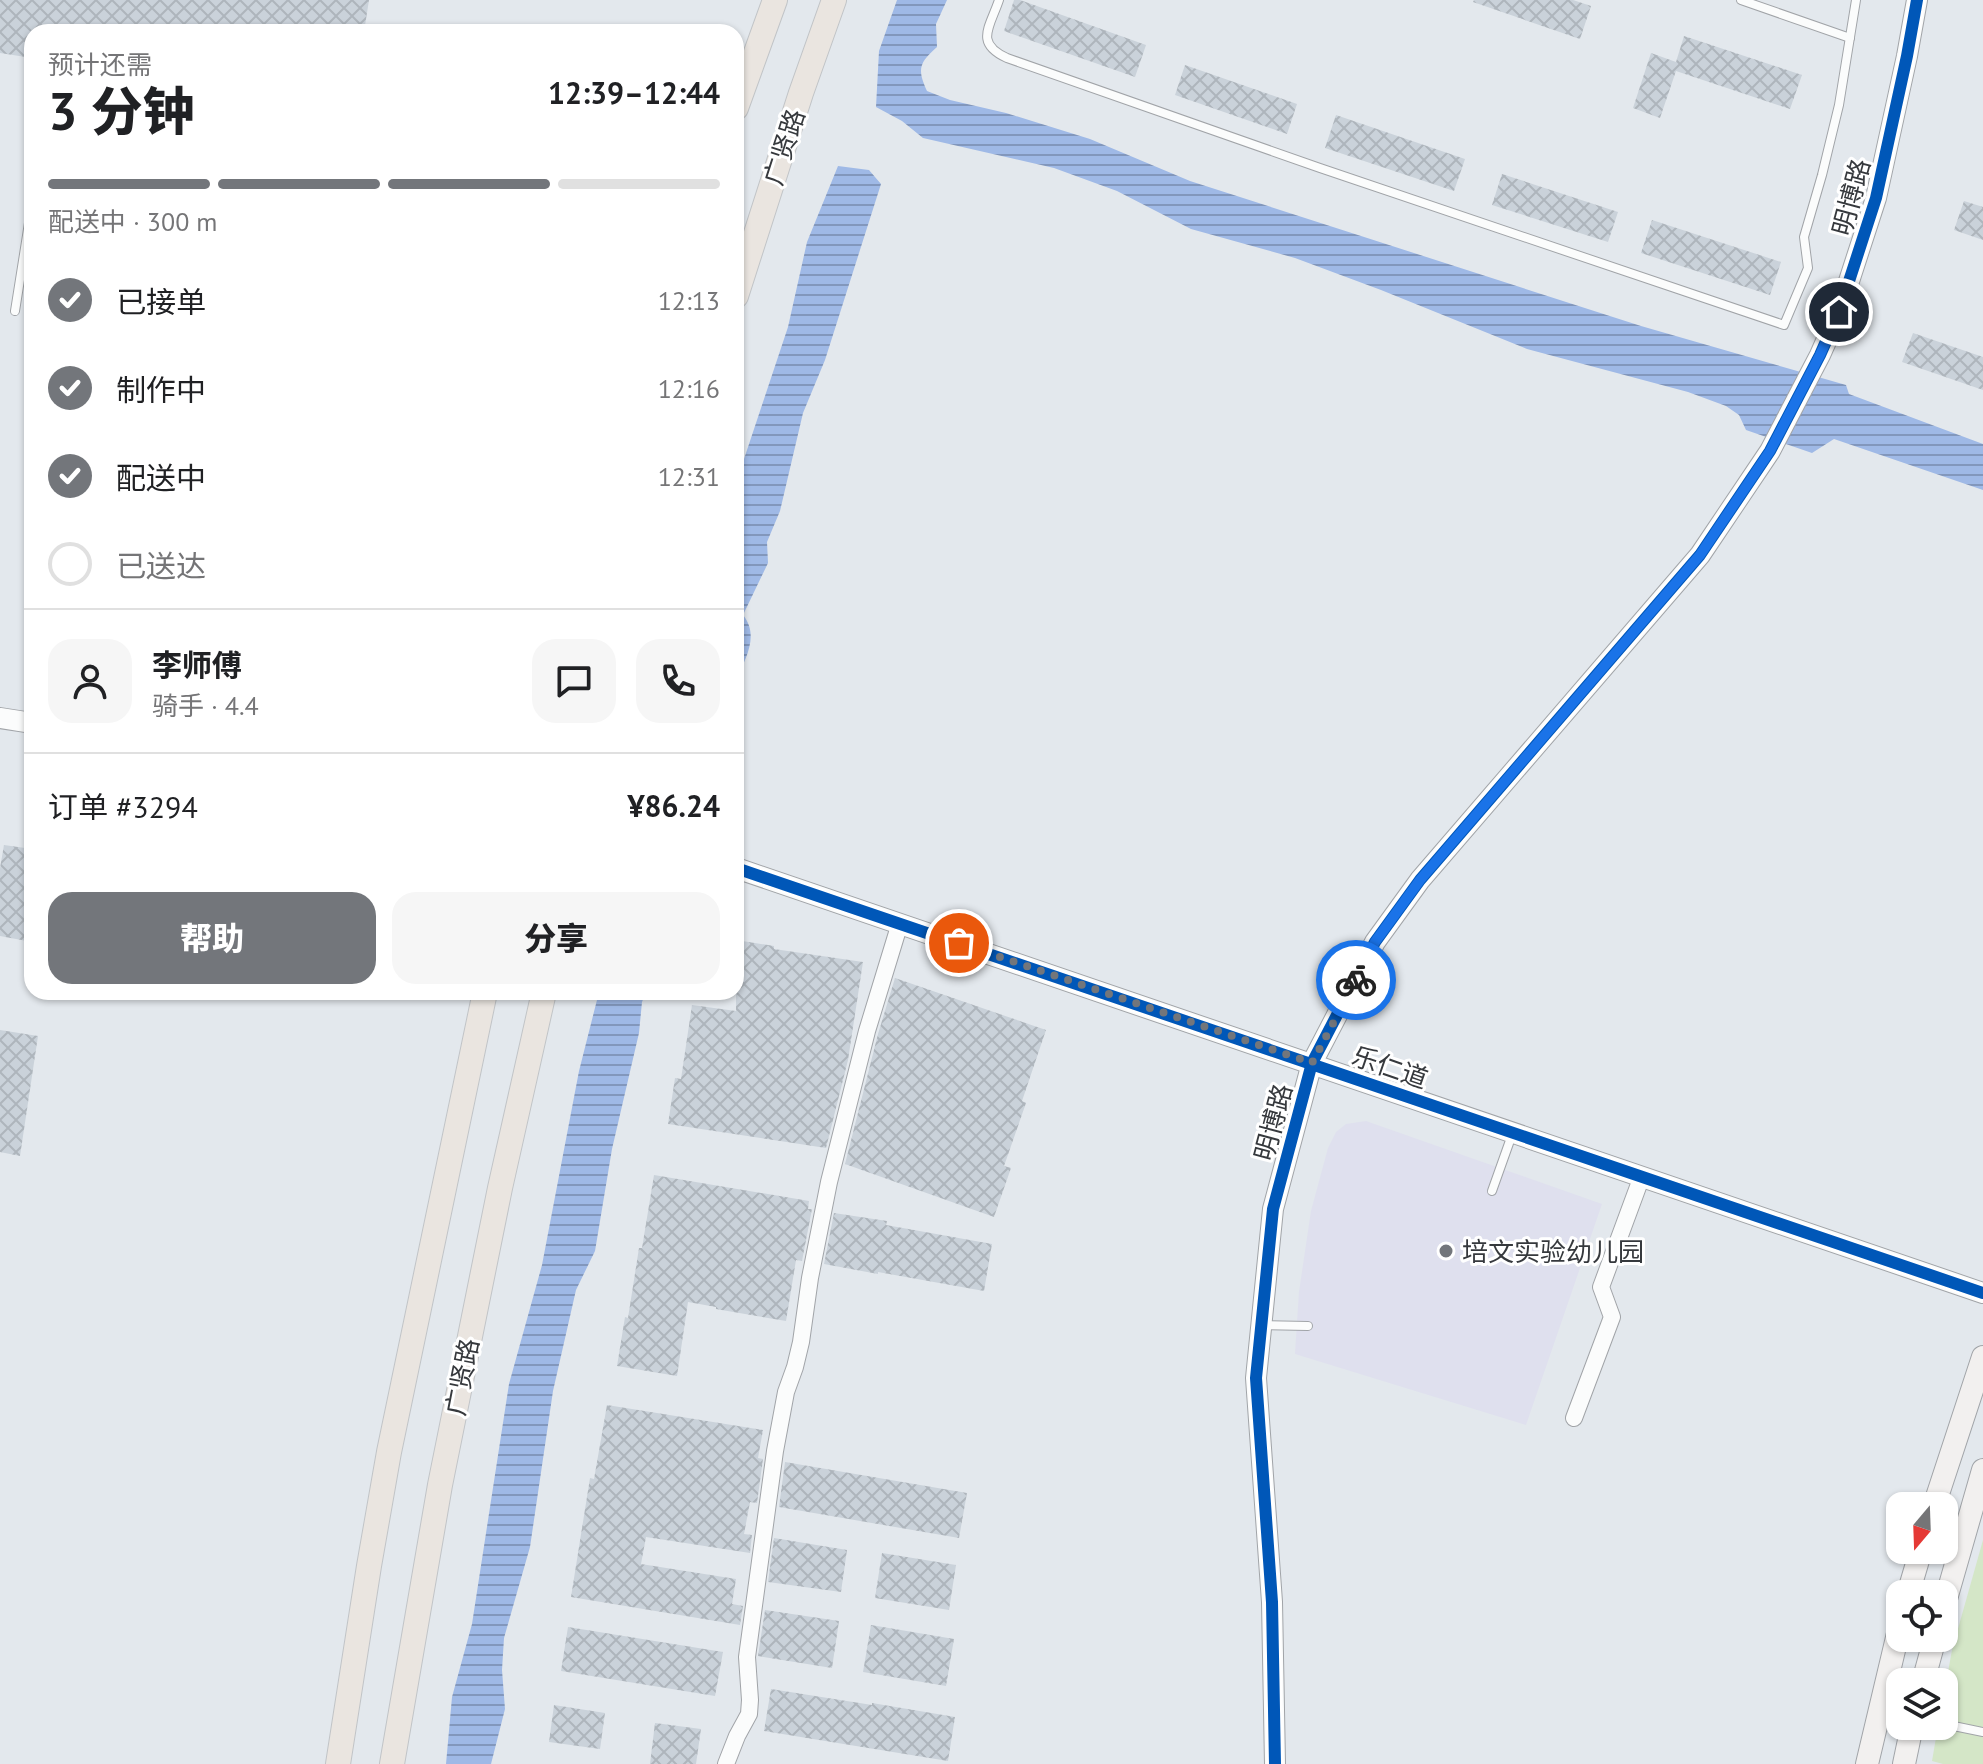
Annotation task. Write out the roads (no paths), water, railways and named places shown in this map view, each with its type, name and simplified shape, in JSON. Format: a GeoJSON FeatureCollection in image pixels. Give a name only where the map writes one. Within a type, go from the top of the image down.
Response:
{"type":"FeatureCollection","features":[{"type":"Feature","properties":{"kind":"main road"},"geometry":{"type":"LineString","coordinates":[[744,86],[775,0]]}},
{"type":"Feature","properties":{"kind":"main road","name":"广贤路"},"geometry":{"type":"LineString","coordinates":[[744,271],[834,0]]}},
{"type":"Feature","properties":{"kind":"main road"},"geometry":{"type":"LineString","coordinates":[[338,1764],[389,1452],[483,1000]]}},
{"type":"Feature","properties":{"kind":"main road","name":"广贤路"},"geometry":{"type":"LineString","coordinates":[[392,1764],[440,1485],[500,1188],[542,1000]]}},
{"type":"Feature","properties":{"kind":"main road"},"geometry":{"type":"LineString","coordinates":[[1939,1492],[1983,1357]]}},
{"type":"Feature","properties":{"kind":"main road"},"geometry":{"type":"LineString","coordinates":[[1951,1580],[1983,1470]]}},
{"type":"Feature","properties":{"kind":"main road"},"geometry":{"type":"LineString","coordinates":[[1867,1764],[1894,1652]]}},
{"type":"Feature","properties":{"kind":"main road"},"geometry":{"type":"LineString","coordinates":[[1904,1764],[1909,1740]]}},
{"type":"Feature","properties":{"kind":"street","name":"明博路"},"geometry":{"type":"LineString","coordinates":[[1275,1764],[1272,1602],[1256,1378],[1273,1209],[1312,1063],[1375,942],[1420,880],[1700,555],[1770,451],[1839,312],[1876,198],[1917,0]]}},
{"type":"Feature","properties":{"kind":"street"},"geometry":{"type":"LineString","coordinates":[[0,718],[24,722]]}},
{"type":"Feature","properties":{"kind":"street","name":"乐仁道"},"geometry":{"type":"LineString","coordinates":[[744,871],[1983,1293]]}},
{"type":"Feature","properties":{"kind":"street"},"geometry":{"type":"LineString","coordinates":[[726,1764],[749,1714],[747,1657],[775,1451],[786,1392],[801,1342],[829,1182],[867,1031],[900,923]]}},
{"type":"Feature","properties":{"kind":"street"},"geometry":{"type":"LineString","coordinates":[[1574,1418],[1612,1317],[1601,1287],[1642,1176]]}},
{"type":"Feature","properties":{"kind":"lane"},"geometry":{"type":"LineString","coordinates":[[999,0],[987,35],[988,45],[1007,58],[1784,325],[1808,268],[1804,237],[1839,105],[1856,0]]}},
{"type":"Feature","properties":{"kind":"lane"},"geometry":{"type":"LineString","coordinates":[[1741,0],[1850,38]]}},
{"type":"Feature","properties":{"kind":"lane"},"geometry":{"type":"LineString","coordinates":[[15,311],[24,254]]}},
{"type":"Feature","properties":{"kind":"lane"},"geometry":{"type":"LineString","coordinates":[[1492,1191],[1513,1132]]}},
{"type":"Feature","properties":{"kind":"lane"},"geometry":{"type":"LineString","coordinates":[[1261,1325],[1308,1326]]}},
{"type":"Feature","properties":{"kind":"lane"},"geometry":{"type":"LineString","coordinates":[[1958,1727],[1983,1732]]}},
{"type":"Feature","properties":{"kind":"water"},"geometry":{"type":"Polygon","coordinates":[[[897,0],[947,0],[936,24],[937,47],[922,67],[927,91],[1090,139],[1190,181],[1641,326],[1846,385],[1849,394],[1983,444],[1983,490],[1834,439],[1812,453],[1746,430],[1739,415],[1726,406],[1688,392],[1527,349],[1295,258],[1191,229],[1117,191],[1054,168],[923,138],[902,121],[876,107],[879,51],[897,0]]]}},
{"type":"Feature","properties":{"kind":"water"},"geometry":{"type":"Polygon","coordinates":[[[838,166],[869,170],[881,184],[825,360],[803,413],[780,511],[767,542],[768,563],[744,613],[744,459],[788,327],[807,242],[838,166]]]}},
{"type":"Feature","properties":{"kind":"water"},"geometry":{"type":"Polygon","coordinates":[[[744,617],[751,639],[744,663],[744,617]]]}},
{"type":"Feature","properties":{"kind":"water"},"geometry":{"type":"Polygon","coordinates":[[[597,1000],[643,1000],[639,1033],[612,1149],[595,1251],[576,1290],[553,1391],[530,1547],[504,1638],[502,1670],[505,1709],[491,1764],[446,1764],[452,1697],[472,1624],[509,1384],[542,1265],[579,1071],[597,1000]]]}},
{"type":"Feature","properties":{"kind":"place","name":"培文实验幼儿园"},"geometry":{"type":"Point","coordinates":[1446,1251]}}]}
